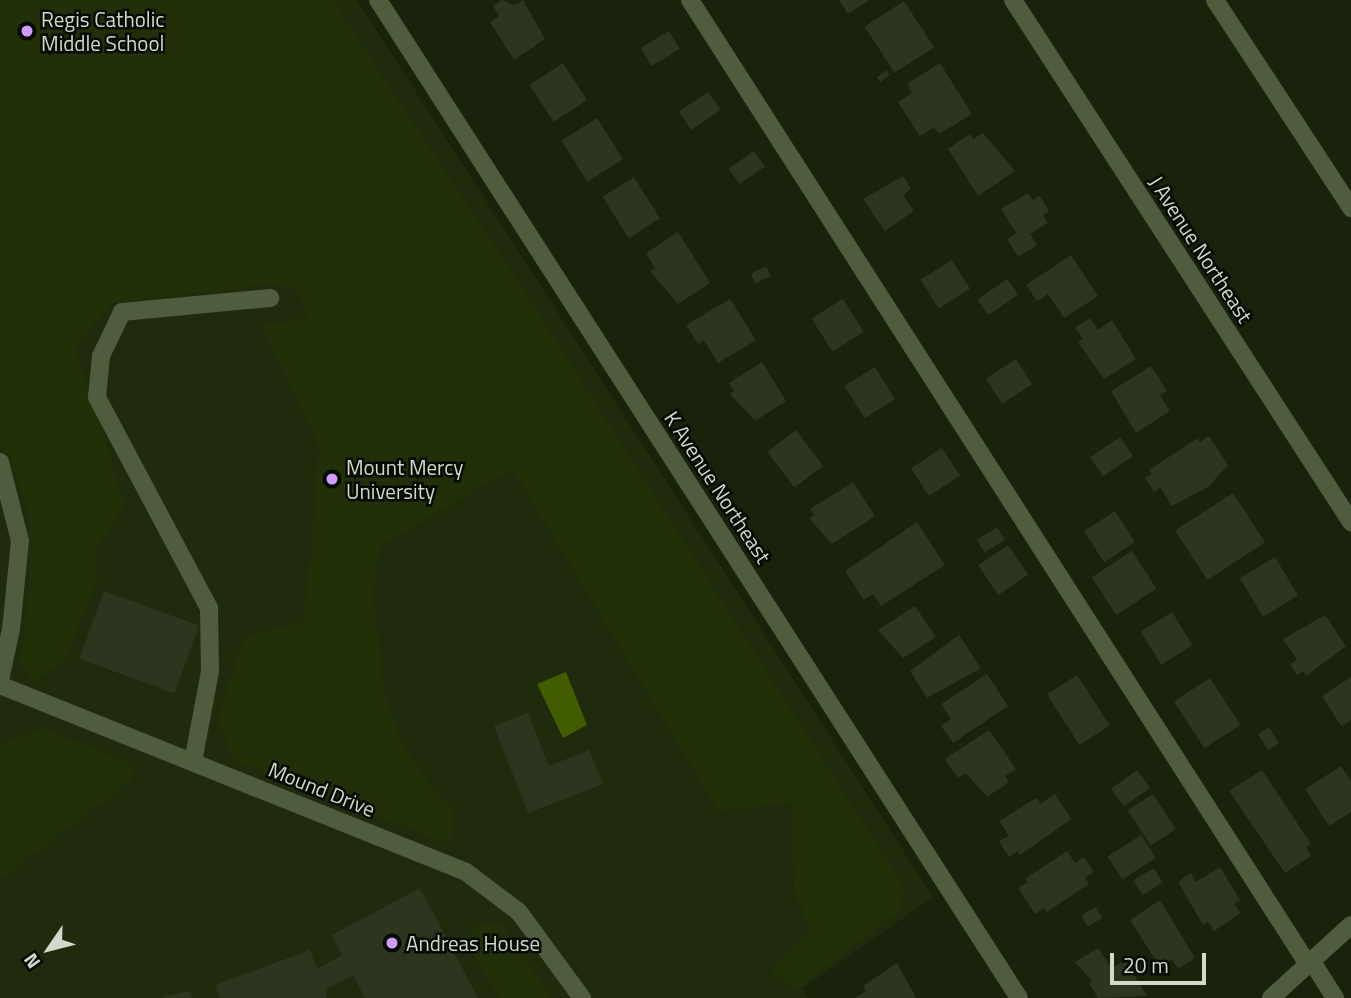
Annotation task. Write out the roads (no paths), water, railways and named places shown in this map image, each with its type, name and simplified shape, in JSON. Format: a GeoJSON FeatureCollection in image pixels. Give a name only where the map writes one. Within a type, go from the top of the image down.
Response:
{"type":"FeatureCollection","features":[{"type":"Feature","properties":{"kind":"street","name":"K Avenue Northeast"},"geometry":{"type":"LineString","coordinates":[[378,0],[1019,998]]}},
{"type":"Feature","properties":{"kind":"street"},"geometry":{"type":"LineString","coordinates":[[690,0],[1309,962],[1335,998]]}},
{"type":"Feature","properties":{"kind":"street","name":"J Avenue Northeast"},"geometry":{"type":"LineString","coordinates":[[1013,0],[1351,522]]}},
{"type":"Feature","properties":{"kind":"street"},"geometry":{"type":"LineString","coordinates":[[1215,0],[1351,208]]}},
{"type":"Feature","properties":{"kind":"street"},"geometry":{"type":"LineString","coordinates":[[193,762],[210,671],[209,608],[97,397],[101,356],[122,312],[270,298]]}},
{"type":"Feature","properties":{"kind":"street"},"geometry":{"type":"LineString","coordinates":[[0,462],[20,541],[11,629],[0,682]]}},
{"type":"Feature","properties":{"kind":"street","name":"Mound Drive"},"geometry":{"type":"LineString","coordinates":[[0,682],[466,872],[519,912],[582,998]]}},
{"type":"Feature","properties":{"kind":"street"},"geometry":{"type":"LineString","coordinates":[[1271,998],[1351,925]]}},
{"type":"Feature","properties":{"kind":"place","name":"Regis Catholic Middle School"},"geometry":{"type":"Point","coordinates":[27,31]}},
{"type":"Feature","properties":{"kind":"place","name":"Mount Mercy University"},"geometry":{"type":"Point","coordinates":[332,479]}},
{"type":"Feature","properties":{"kind":"place","name":"Andreas House"},"geometry":{"type":"Point","coordinates":[392,943]}}]}
